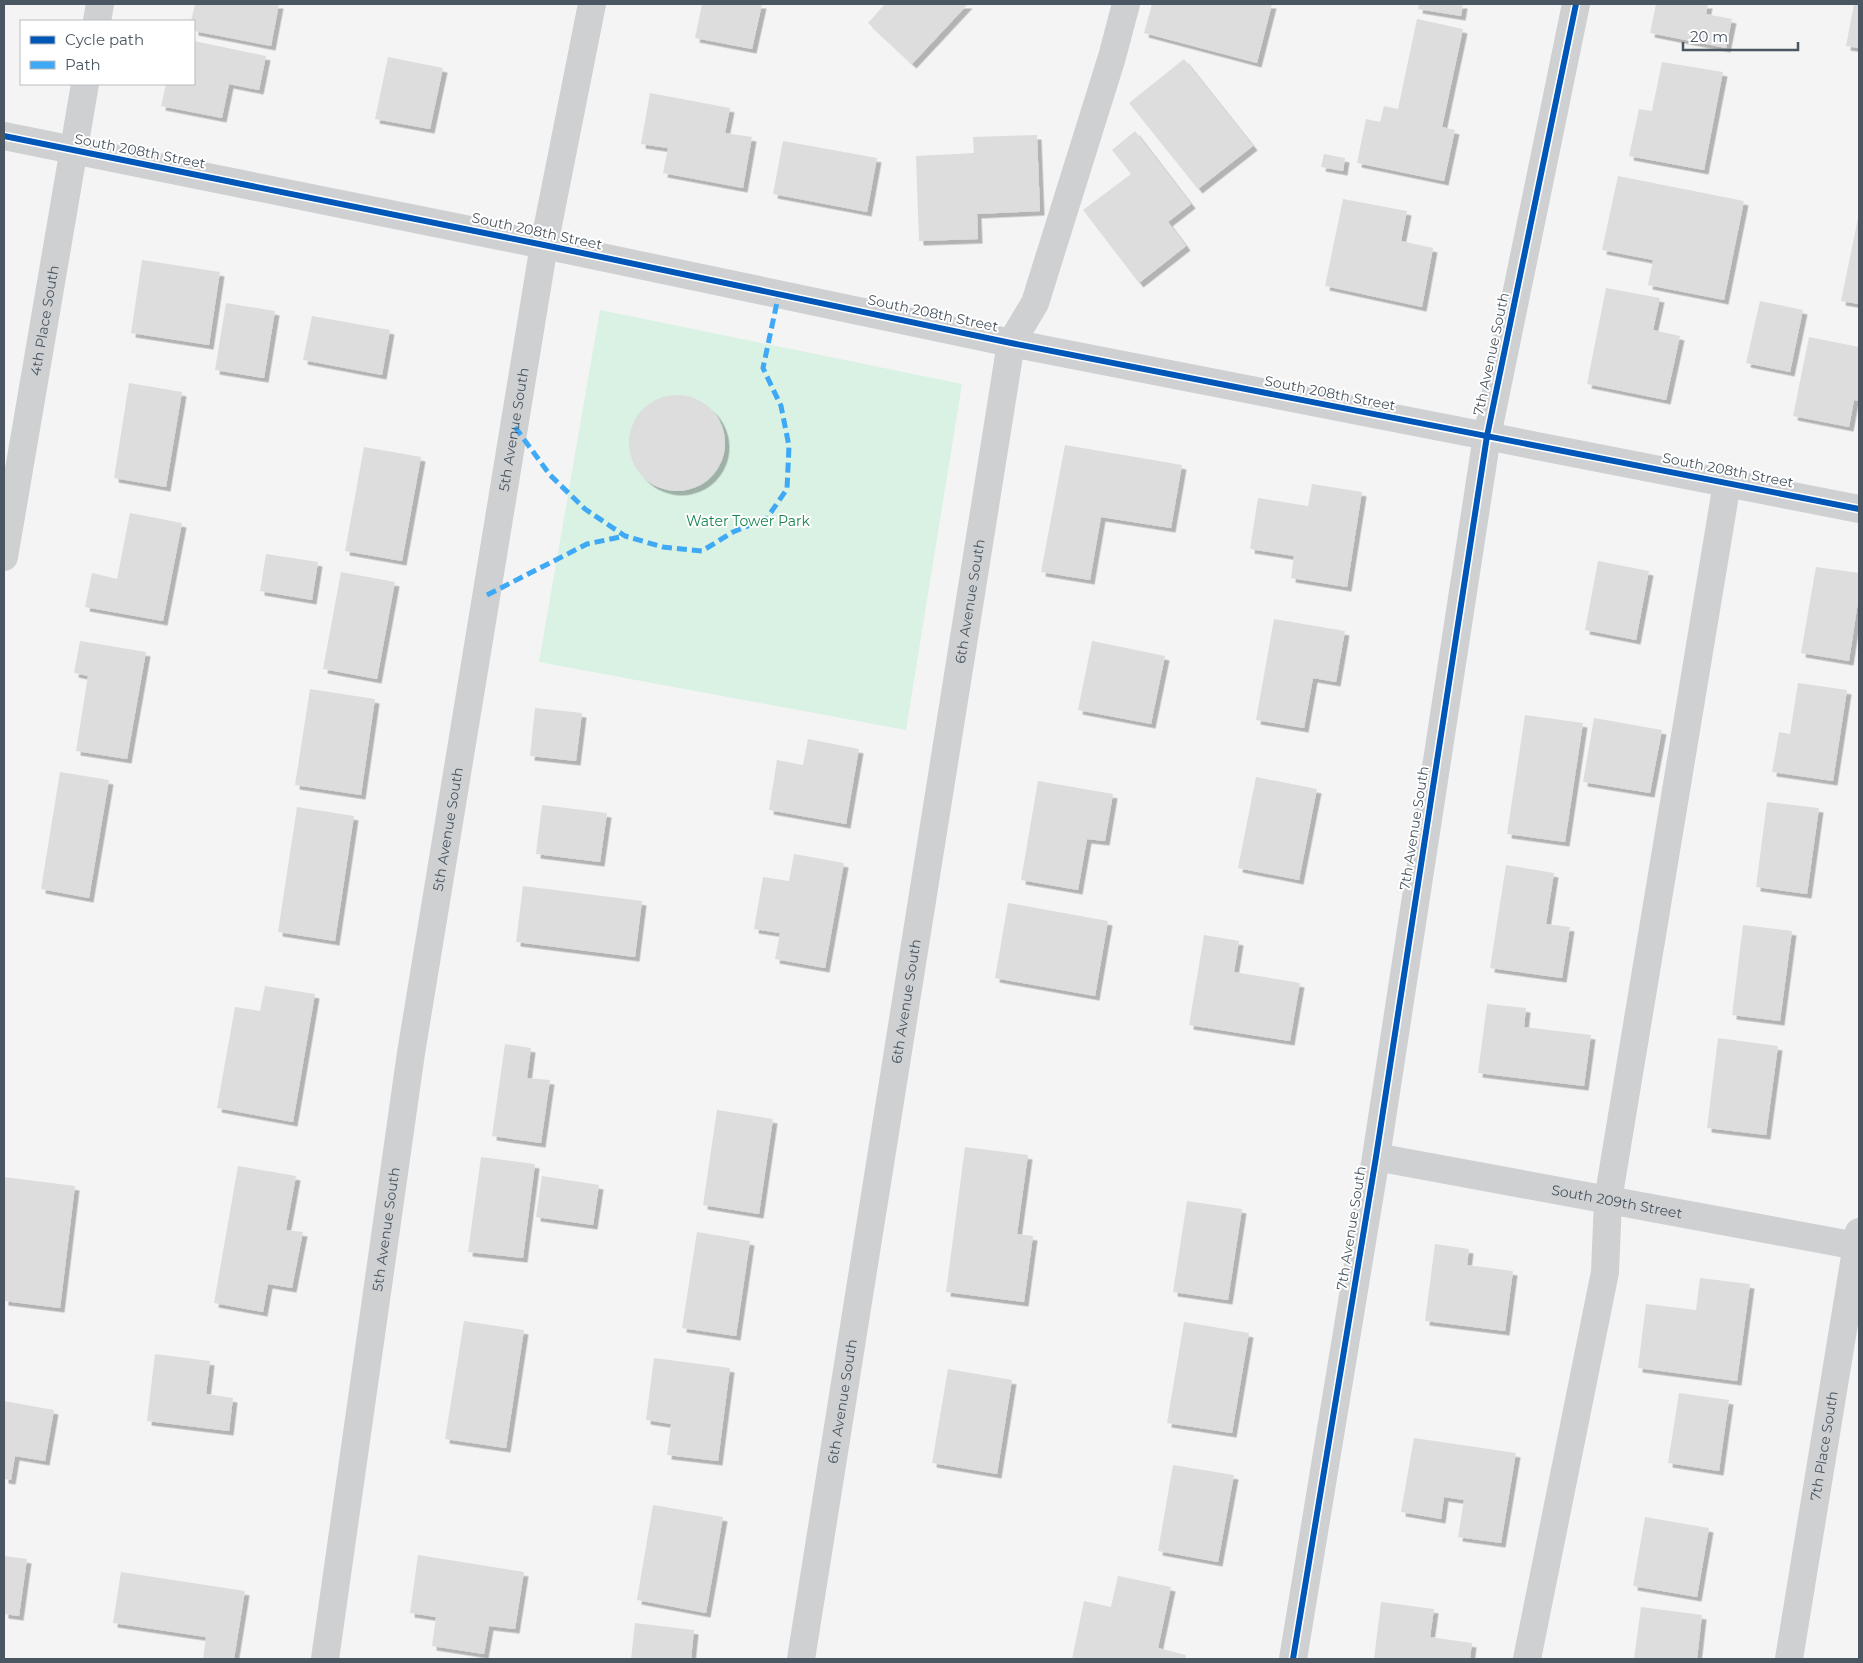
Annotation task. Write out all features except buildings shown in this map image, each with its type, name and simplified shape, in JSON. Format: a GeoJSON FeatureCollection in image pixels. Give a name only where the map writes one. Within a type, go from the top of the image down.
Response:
{"type":"FeatureCollection","features":[{"type":"Feature","properties":{"kind":"street"},"geometry":{"type":"LineString","coordinates":[[97,20],[100,4]]}},
{"type":"Feature","properties":{"kind":"street","name":"5th Avenue South"},"geometry":{"type":"LineString","coordinates":[[325,1659],[411,1053],[544,245],[592,4]]}},
{"type":"Feature","properties":{"kind":"street"},"geometry":{"type":"LineString","coordinates":[[1011,342],[1035,303],[1112,56],[1126,4]]}},
{"type":"Feature","properties":{"kind":"street","name":"7th Avenue South"},"geometry":{"type":"LineString","coordinates":[[1293,1659],[1376,1157],[1487,436],[1576,4]]}},
{"type":"Feature","properties":{"kind":"street","name":"4th Place South"},"geometry":{"type":"LineString","coordinates":[[4,557],[85,85]]}},
{"type":"Feature","properties":{"kind":"street","name":"South 208th Street"},"geometry":{"type":"LineString","coordinates":[[4,136],[1011,342],[1859,509]]}},
{"type":"Feature","properties":{"kind":"street","name":"6th Avenue South"},"geometry":{"type":"LineString","coordinates":[[801,1659],[1011,342]]}},
{"type":"Feature","properties":{"kind":"street"},"geometry":{"type":"LineString","coordinates":[[1527,1659],[1605,1272],[1608,1200],[1727,483]]}},
{"type":"Feature","properties":{"kind":"street","name":"South 209th Street"},"geometry":{"type":"LineString","coordinates":[[1376,1157],[1608,1200],[1858,1239]]}},
{"type":"Feature","properties":{"kind":"street","name":"7th Place South"},"geometry":{"type":"LineString","coordinates":[[1789,1659],[1858,1239]]}},
{"type":"Feature","properties":{"kind":"green space","name":"Water Tower Park"},"geometry":{"type":"Polygon","coordinates":[[[600,310],[962,384],[906,730],[539,662],[600,310]]]}},
{"type":"Feature","properties":{"kind":"marked path"},"geometry":{"type":"LineString","coordinates":[[515,427],[550,475],[585,509],[625,536],[663,547],[702,551],[733,532],[767,518],[787,489],[789,446],[781,406],[763,368],[779,293]]}},
{"type":"Feature","properties":{"kind":"marked path"},"geometry":{"type":"LineString","coordinates":[[487,595],[587,544],[625,536]]}},
{"type":"Feature","properties":{"kind":"cycle path"},"geometry":{"type":"LineString","coordinates":[[1293,1659],[1376,1157],[1487,436],[1576,4]]}},
{"type":"Feature","properties":{"kind":"cycle path"},"geometry":{"type":"LineString","coordinates":[[4,136],[544,245],[1011,343],[1859,509]]}}]}
